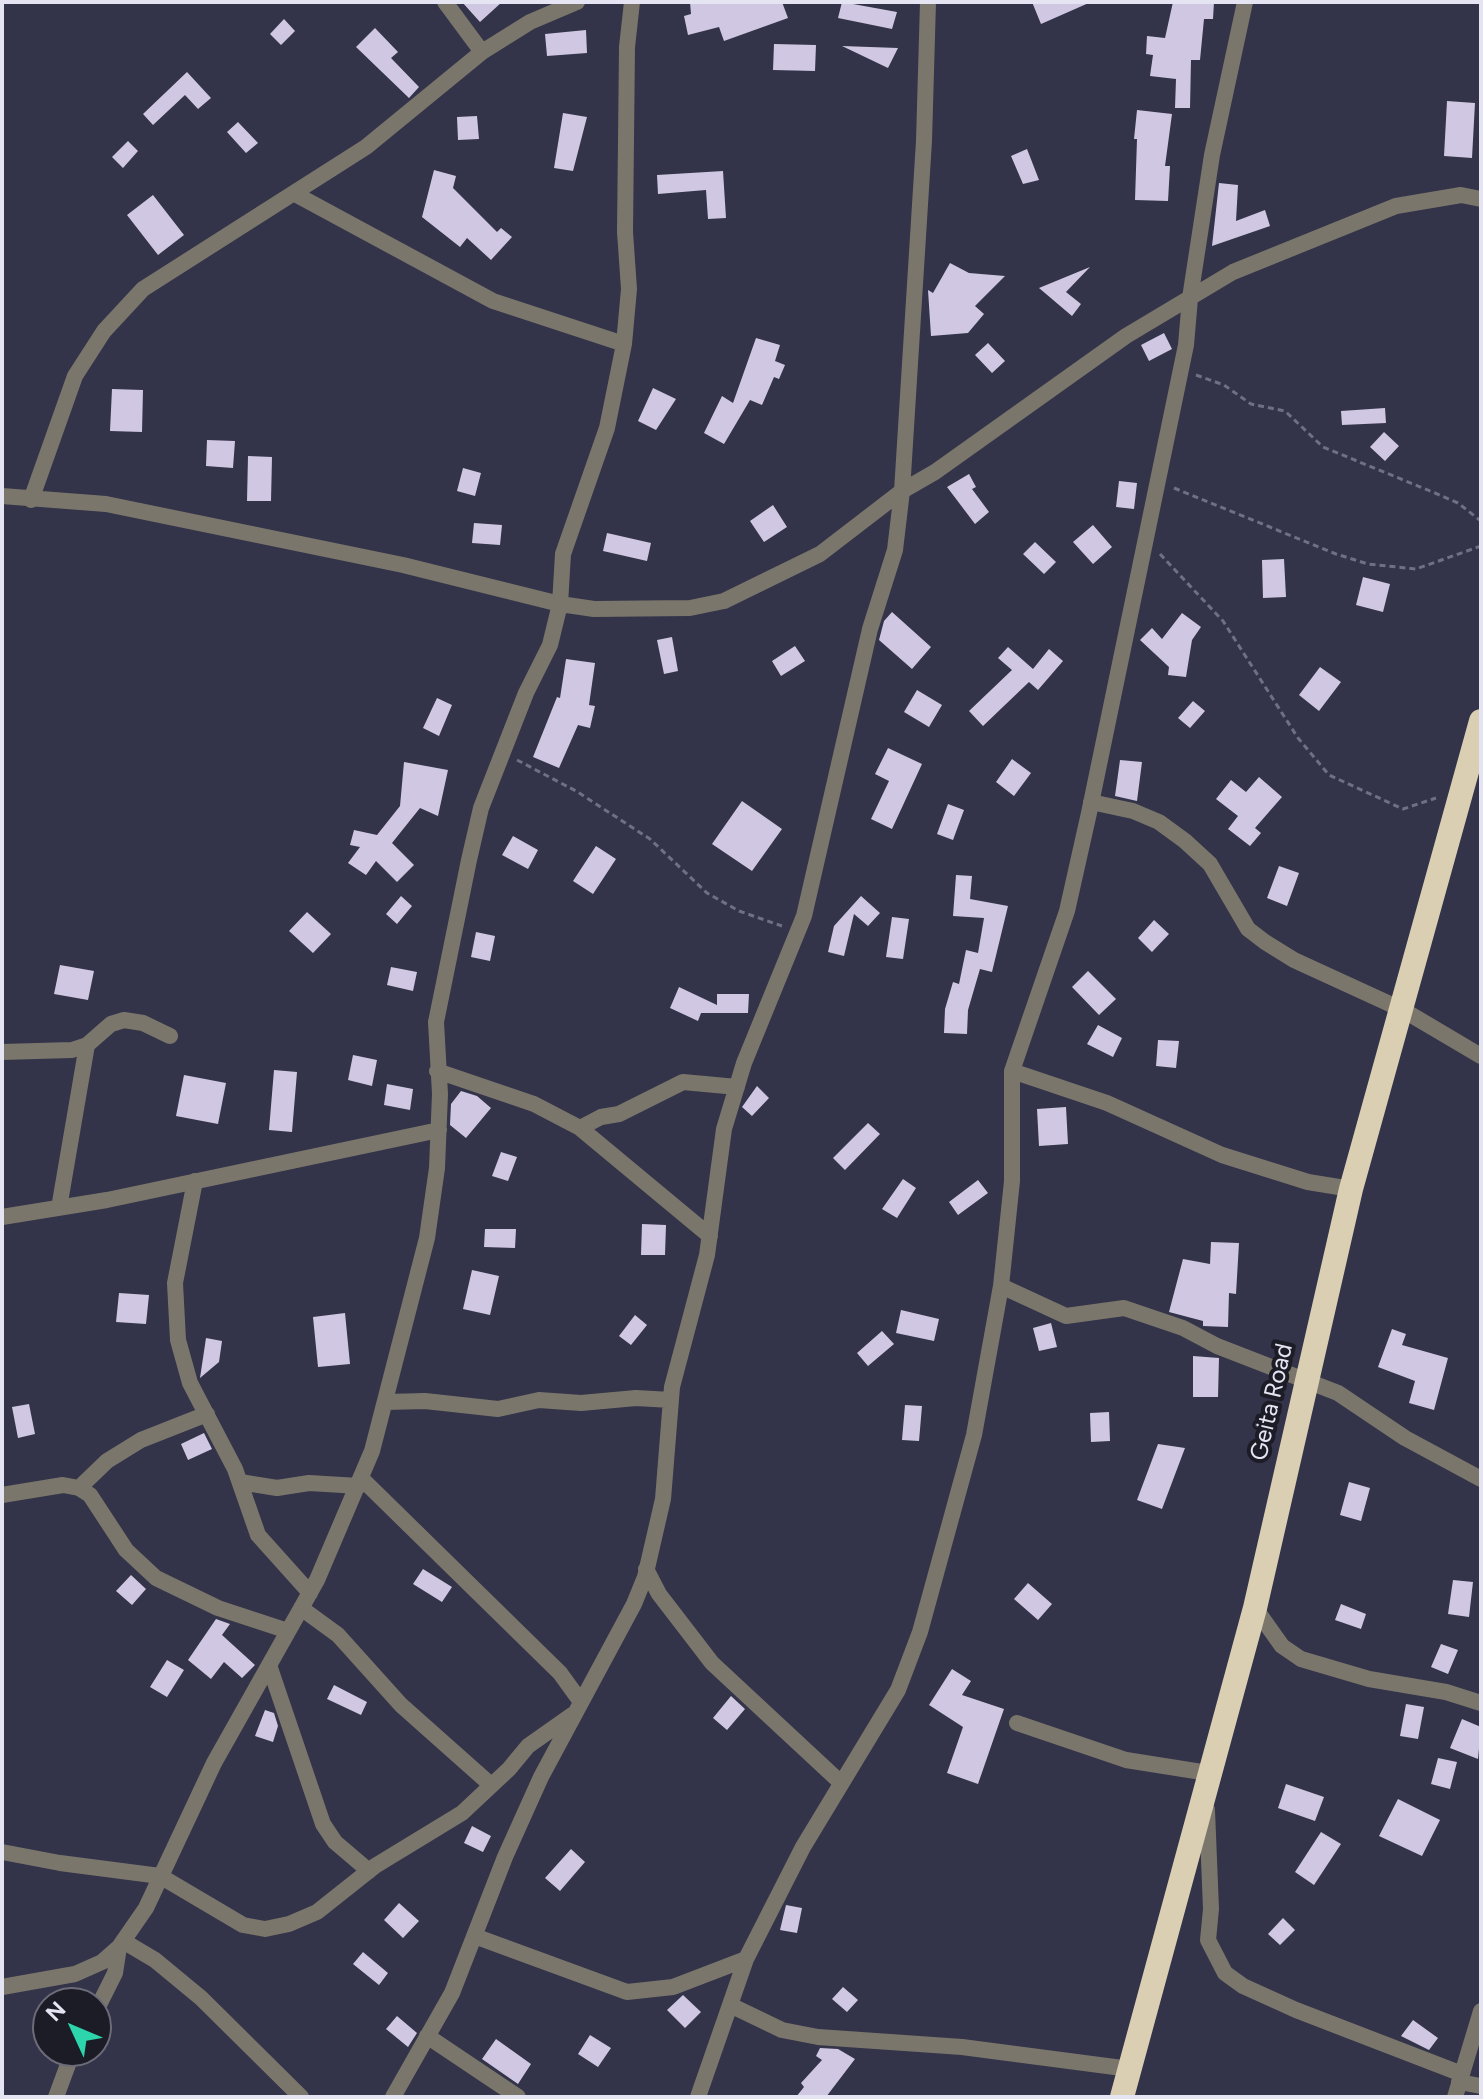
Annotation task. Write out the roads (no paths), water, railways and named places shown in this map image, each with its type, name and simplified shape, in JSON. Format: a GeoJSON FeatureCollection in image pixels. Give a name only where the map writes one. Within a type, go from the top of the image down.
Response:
{"type":"FeatureCollection","features":[{"type":"Feature","properties":{"kind":"highway","name":"Geita Road"},"geometry":{"type":"LineString","coordinates":[[1122,2097],[1255,1608],[1305,1379],[1351,1189],[1465,788],[1481,721]]}},
{"type":"Feature","properties":{"kind":"street"},"geometry":{"type":"LineString","coordinates":[[445,2],[482,52]]}},
{"type":"Feature","properties":{"kind":"street"},"geometry":{"type":"LineString","coordinates":[[31,500],[75,376],[104,331],[143,289],[366,147],[482,52],[530,22],[577,2]]}},
{"type":"Feature","properties":{"kind":"street"},"geometry":{"type":"LineString","coordinates":[[2,1987],[75,1974],[102,1962],[121,1944],[146,1908],[214,1763],[310,1593],[360,1483],[386,1402],[427,1238],[439,1130],[436,1022],[469,860],[481,808],[550,645],[560,604],[563,554],[607,428],[624,344],[629,289],[625,232],[627,47],[632,2]]}},
{"type":"Feature","properties":{"kind":"street"},"geometry":{"type":"LineString","coordinates":[[393,2097],[452,1993],[477,1937],[505,1857],[578,1708],[634,1604],[646,1569],[663,1499],[671,1400],[710,1236],[724,1129],[737,1087],[797,932],[870,629],[895,550],[902,491],[924,141],[928,2]]}},
{"type":"Feature","properties":{"kind":"street"},"geometry":{"type":"LineString","coordinates":[[698,2097],[746,1959],[840,1782],[898,1690],[920,1632],[974,1435],[1001,1286],[1012,1181],[1012,1071],[1067,911],[1091,802],[1181,371],[1212,155],[1245,2]]}},
{"type":"Feature","properties":{"kind":"street"},"geometry":{"type":"LineString","coordinates":[[295,194],[493,301],[624,344]]}},
{"type":"Feature","properties":{"kind":"street"},"geometry":{"type":"LineString","coordinates":[[2,496],[106,504],[403,565],[560,604],[594,609],[690,608],[724,601],[820,554],[902,491],[935,472],[1126,336],[1233,272],[1396,206],[1461,195],[1481,199]]}},
{"type":"Feature","properties":{"kind":"street"},"geometry":{"type":"LineString","coordinates":[[1091,802],[1133,811],[1159,822],[1185,841],[1210,864],[1248,929],[1265,942],[1294,960],[1403,1010],[1481,1056]]}},
{"type":"Feature","properties":{"kind":"street"},"geometry":{"type":"LineString","coordinates":[[2,1052],[53,1053],[87,1045],[111,1024],[124,1020],[143,1023],[170,1036]]}},
{"type":"Feature","properties":{"kind":"street"},"geometry":{"type":"LineString","coordinates":[[59,1208],[87,1045]]}},
{"type":"Feature","properties":{"kind":"street"},"geometry":{"type":"LineString","coordinates":[[437,1071],[534,1104],[580,1128],[710,1236]]}},
{"type":"Feature","properties":{"kind":"street"},"geometry":{"type":"LineString","coordinates":[[1012,1071],[1131,1112],[1222,1155],[1308,1182],[1351,1189]]}},
{"type":"Feature","properties":{"kind":"street"},"geometry":{"type":"LineString","coordinates":[[580,1128],[601,1117],[619,1114],[683,1082],[737,1087]]}},
{"type":"Feature","properties":{"kind":"street"},"geometry":{"type":"LineString","coordinates":[[2,1217],[439,1130]]}},
{"type":"Feature","properties":{"kind":"street"},"geometry":{"type":"LineString","coordinates":[[195,1181],[175,1283],[177,1329],[190,1383],[240,1482],[258,1535],[310,1593]]}},
{"type":"Feature","properties":{"kind":"street"},"geometry":{"type":"LineString","coordinates":[[1001,1286],[1066,1316],[1124,1308],[1154,1317],[1338,1393],[1405,1438],[1481,1479]]}},
{"type":"Feature","properties":{"kind":"street"},"geometry":{"type":"LineString","coordinates":[[386,1402],[425,1401],[498,1409],[539,1400],[581,1403],[636,1398],[671,1400]]}},
{"type":"Feature","properties":{"kind":"street"},"geometry":{"type":"LineString","coordinates":[[79,1488],[107,1461],[141,1440],[207,1414]]}},
{"type":"Feature","properties":{"kind":"street"},"geometry":{"type":"LineString","coordinates":[[240,1482],[277,1488],[309,1483],[360,1483],[560,1673],[578,1708]]}},
{"type":"Feature","properties":{"kind":"street"},"geometry":{"type":"LineString","coordinates":[[2,1495],[63,1485],[79,1488],[90,1495],[126,1550],[156,1578],[218,1608],[288,1631]]}},
{"type":"Feature","properties":{"kind":"street"},"geometry":{"type":"LineString","coordinates":[[646,1569],[659,1594],[712,1663],[840,1782]]}},
{"type":"Feature","properties":{"kind":"street"},"geometry":{"type":"LineString","coordinates":[[301,1608],[338,1635],[401,1705],[491,1785]]}},
{"type":"Feature","properties":{"kind":"street"},"geometry":{"type":"LineString","coordinates":[[1255,1608],[1282,1646],[1301,1659],[1369,1679],[1446,1692],[1481,1703]]}},
{"type":"Feature","properties":{"kind":"street"},"geometry":{"type":"LineString","coordinates":[[269,1665],[323,1824],[335,1842],[369,1871]]}},
{"type":"Feature","properties":{"kind":"street"},"geometry":{"type":"LineString","coordinates":[[2,1852],[160,1876],[243,1925],[265,1929],[317,1912],[369,1871],[439,1829],[491,1785],[528,1746],[578,1708]]}},
{"type":"Feature","properties":{"kind":"street"},"geometry":{"type":"LineString","coordinates":[[1017,1723],[1126,1760],[1208,1781],[1211,1909],[1208,1940],[1225,1973],[1243,1986],[1459,2084],[1481,2086]]}},
{"type":"Feature","properties":{"kind":"street"},"geometry":{"type":"LineString","coordinates":[[477,1937],[627,1992],[673,1987],[746,1959]]}},
{"type":"Feature","properties":{"kind":"street"},"geometry":{"type":"LineString","coordinates":[[108,1987],[115,1973],[121,1944]]}},
{"type":"Feature","properties":{"kind":"street"},"geometry":{"type":"LineString","coordinates":[[121,1944],[155,1960],[201,1998],[301,2097]]}},
{"type":"Feature","properties":{"kind":"street"},"geometry":{"type":"LineString","coordinates":[[730,2005],[782,2030],[818,2037],[962,2047],[1130,2069]]}},
{"type":"Feature","properties":{"kind":"street"},"geometry":{"type":"LineString","coordinates":[[1459,2084],[1481,2014]]}},
{"type":"Feature","properties":{"kind":"street"},"geometry":{"type":"LineString","coordinates":[[427,2036],[518,2097]]}},
{"type":"Feature","properties":{"kind":"street"},"geometry":{"type":"LineString","coordinates":[[56,2097],[67,2067]]}}]}
